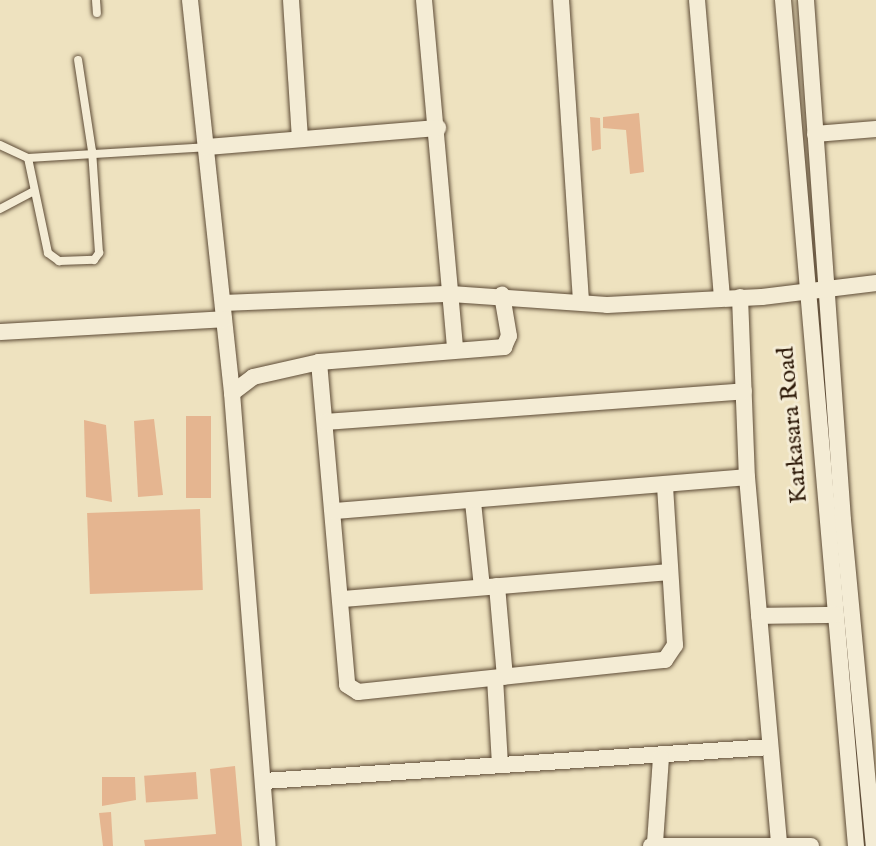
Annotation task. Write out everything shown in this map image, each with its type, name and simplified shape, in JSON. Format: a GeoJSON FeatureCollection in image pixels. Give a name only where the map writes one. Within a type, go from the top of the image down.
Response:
{"type":"FeatureCollection","features":[{"type":"Feature","properties":{"kind":"street"},"geometry":{"type":"LineString","coordinates":[[190,0],[232,393],[268,846]]}},
{"type":"Feature","properties":{"kind":"street"},"geometry":{"type":"LineString","coordinates":[[291,0],[300,139]]}},
{"type":"Feature","properties":{"kind":"street"},"geometry":{"type":"LineString","coordinates":[[424,0],[438,128],[455,350]]}},
{"type":"Feature","properties":{"kind":"street"},"geometry":{"type":"LineString","coordinates":[[561,0],[581,300]]}},
{"type":"Feature","properties":{"kind":"street"},"geometry":{"type":"LineString","coordinates":[[697,0],[722,297]]}},
{"type":"Feature","properties":{"kind":"street","name":"Karkasara Road"},"geometry":{"type":"LineString","coordinates":[[783,0],[805,288],[835,615],[863,763],[856,846]]}},
{"type":"Feature","properties":{"kind":"street","name":"Karkasara Road"},"geometry":{"type":"LineString","coordinates":[[806,0],[825,287],[863,763],[874,846]]}},
{"type":"Feature","properties":{"kind":"street"},"geometry":{"type":"LineString","coordinates":[[206,147],[438,128]]}},
{"type":"Feature","properties":{"kind":"street"},"geometry":{"type":"LineString","coordinates":[[815,134],[876,129]]}},
{"type":"Feature","properties":{"kind":"street"},"geometry":{"type":"LineString","coordinates":[[0,332],[224,311],[451,294],[581,300],[607,306],[740,297],[805,288],[876,283]]}},
{"type":"Feature","properties":{"kind":"street"},"geometry":{"type":"LineString","coordinates":[[232,393],[254,377],[319,362],[455,350],[509,342],[502,295]]}},
{"type":"Feature","properties":{"kind":"street"},"geometry":{"type":"LineString","coordinates":[[740,297],[747,477],[779,844]]}},
{"type":"Feature","properties":{"kind":"street"},"geometry":{"type":"LineString","coordinates":[[319,362],[342,599],[347,685],[352,690],[500,678],[665,660],[675,645],[668,572],[665,487]]}},
{"type":"Feature","properties":{"kind":"street"},"geometry":{"type":"LineString","coordinates":[[326,422],[744,391]]}},
{"type":"Feature","properties":{"kind":"street"},"geometry":{"type":"LineString","coordinates":[[334,512],[665,487],[747,477]]}},
{"type":"Feature","properties":{"kind":"street"},"geometry":{"type":"LineString","coordinates":[[473,502],[490,587],[500,678],[500,764]]}},
{"type":"Feature","properties":{"kind":"street"},"geometry":{"type":"LineString","coordinates":[[342,599],[668,572]]}},
{"type":"Feature","properties":{"kind":"street"},"geometry":{"type":"LineString","coordinates":[[759,616],[835,615]]}},
{"type":"Feature","properties":{"kind":"street"},"geometry":{"type":"LineString","coordinates":[[264,781],[500,764],[661,757],[770,747]]}},
{"type":"Feature","properties":{"kind":"street"},"geometry":{"type":"LineString","coordinates":[[661,757],[653,845],[811,846]]}},
{"type":"Feature","properties":{"kind":"lane"},"geometry":{"type":"LineString","coordinates":[[96,0],[97,13]]}},
{"type":"Feature","properties":{"kind":"lane"},"geometry":{"type":"LineString","coordinates":[[28,158],[52,259],[94,260],[99,253],[92,151],[78,60]]}},
{"type":"Feature","properties":{"kind":"lane"},"geometry":{"type":"LineString","coordinates":[[0,145],[28,158],[92,151],[206,147]]}},
{"type":"Feature","properties":{"kind":"lane"},"geometry":{"type":"LineString","coordinates":[[0,209],[34,191]]}},
{"type":"Feature","properties":{"kind":"building"},"geometry":{"type":"Polygon","coordinates":[[[639,113],[644,172],[630,174],[626,130],[603,128],[603,117],[639,113]]]}},
{"type":"Feature","properties":{"kind":"building"},"geometry":{"type":"Polygon","coordinates":[[[590,117],[600,118],[601,149],[592,151],[590,117]]]}},
{"type":"Feature","properties":{"kind":"building"},"geometry":{"type":"Polygon","coordinates":[[[186,416],[211,416],[211,498],[186,498],[186,416]]]}},
{"type":"Feature","properties":{"kind":"building"},"geometry":{"type":"Polygon","coordinates":[[[154,419],[163,495],[138,497],[134,421],[154,419]]]}},
{"type":"Feature","properties":{"kind":"building"},"geometry":{"type":"Polygon","coordinates":[[[84,420],[106,425],[112,502],[86,497],[84,420]]]}},
{"type":"Feature","properties":{"kind":"building"},"geometry":{"type":"Polygon","coordinates":[[[200,509],[203,590],[90,594],[87,513],[200,509]]]}},
{"type":"Feature","properties":{"kind":"building"},"geometry":{"type":"Polygon","coordinates":[[[235,766],[242,846],[145,846],[144,840],[216,834],[210,769],[235,766]]]}},
{"type":"Feature","properties":{"kind":"building"},"geometry":{"type":"Polygon","coordinates":[[[196,772],[198,799],[146,803],[144,776],[196,772]]]}},
{"type":"Feature","properties":{"kind":"building"},"geometry":{"type":"Polygon","coordinates":[[[102,777],[135,777],[136,800],[102,806],[102,777]]]}},
{"type":"Feature","properties":{"kind":"building"},"geometry":{"type":"Polygon","coordinates":[[[111,812],[113,846],[103,846],[99,813],[111,812]]]}}]}
